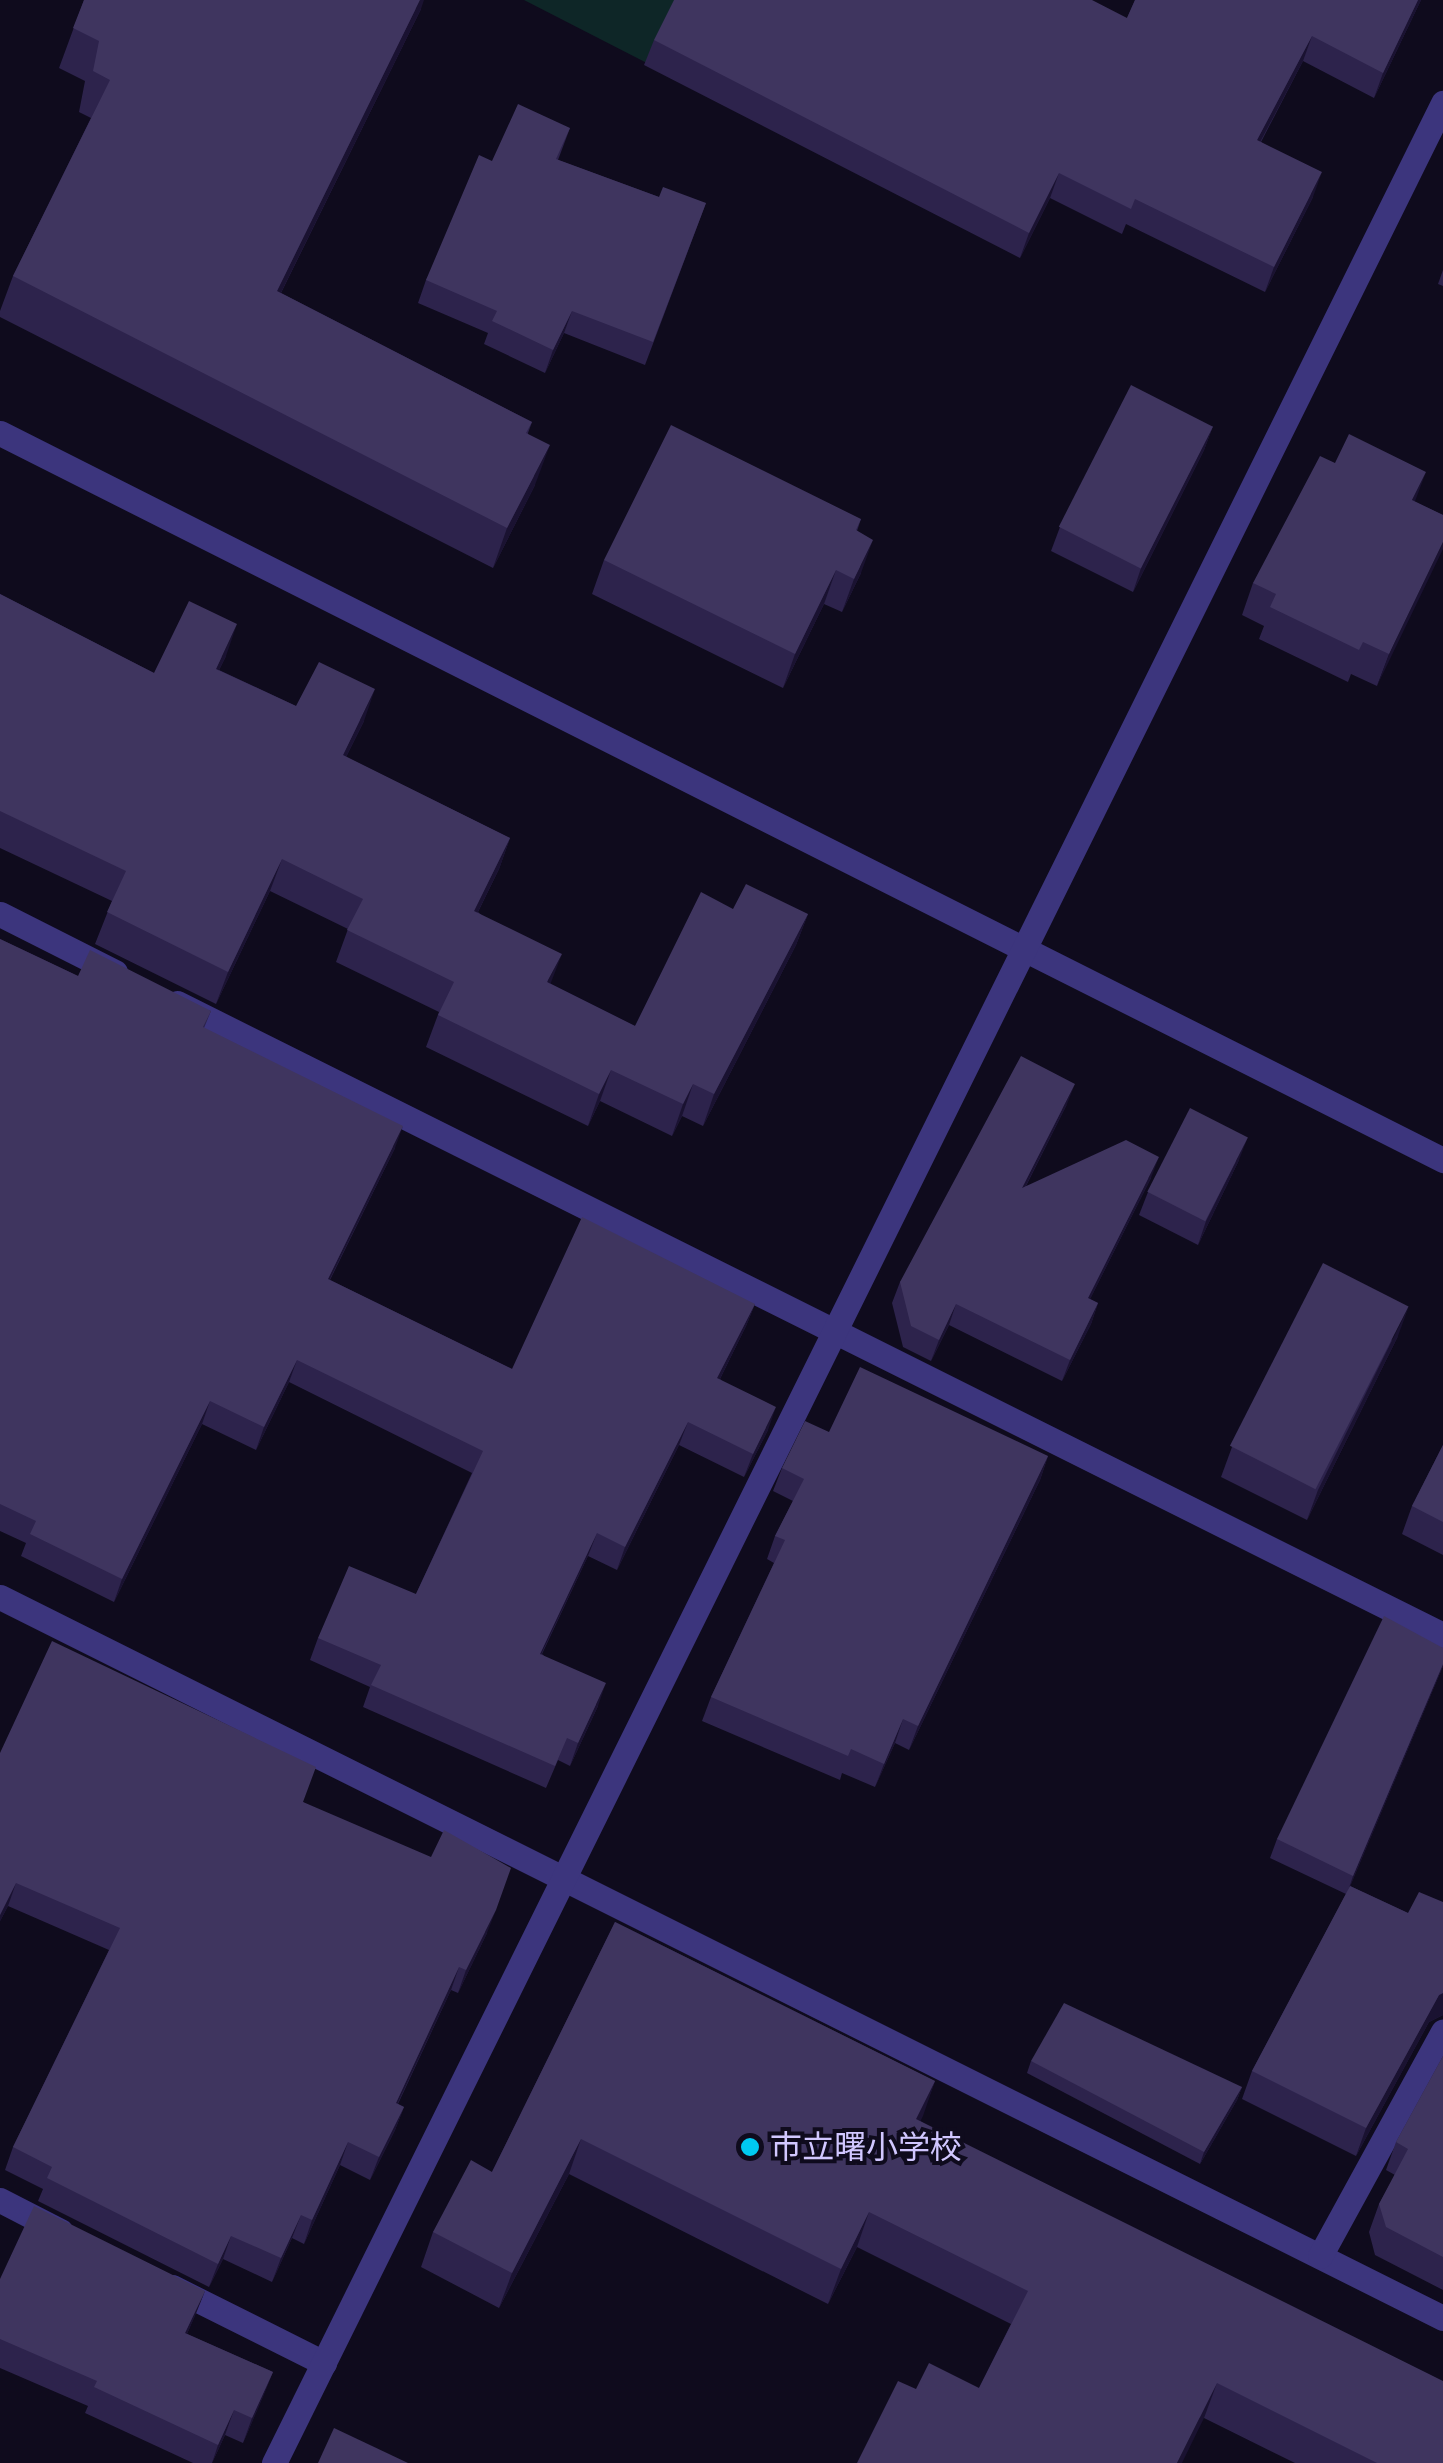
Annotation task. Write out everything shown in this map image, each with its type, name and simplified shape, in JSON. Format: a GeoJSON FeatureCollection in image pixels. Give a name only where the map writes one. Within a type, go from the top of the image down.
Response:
{"type":"FeatureCollection","features":[{"type":"Feature","properties":{"kind":"street"},"geometry":{"type":"LineString","coordinates":[[274,2463],[835,1333],[1020,948],[1443,103]]}},
{"type":"Feature","properties":{"kind":"street"},"geometry":{"type":"LineString","coordinates":[[0,433],[1443,1160]]}},
{"type":"Feature","properties":{"kind":"street"},"geometry":{"type":"LineString","coordinates":[[0,914],[1443,1635]]}},
{"type":"Feature","properties":{"kind":"street"},"geometry":{"type":"LineString","coordinates":[[0,1597],[1443,2318]]}},
{"type":"Feature","properties":{"kind":"street"},"geometry":{"type":"LineString","coordinates":[[1320,2256],[1443,2031]]}},
{"type":"Feature","properties":{"kind":"street"},"geometry":{"type":"LineString","coordinates":[[0,2200],[85,2243]]}},
{"type":"Feature","properties":{"kind":"street"},"geometry":{"type":"LineString","coordinates":[[154,2277],[324,2363]]}},
{"type":"Feature","properties":{"kind":"green space"},"geometry":{"type":"Polygon","coordinates":[[[524,0],[721,0],[680,80],[524,0]]]}},
{"type":"Feature","properties":{"kind":"building"},"geometry":{"type":"Polygon","coordinates":[[[84,0],[420,0],[277,291],[532,422],[526,433],[550,445],[507,528],[13,276],[110,80],[93,71],[99,41],[73,28],[84,0]]]}},
{"type":"Feature","properties":{"kind":"building"},"geometry":{"type":"Polygon","coordinates":[[[674,0],[1092,0],[1127,18],[1135,0],[1418,0],[1383,73],[1312,36],[1257,140],[1322,172],[1274,267],[1135,199],[1131,209],[1059,173],[1029,233],[654,40],[674,0]]]}},
{"type":"Feature","properties":{"kind":"building"},"geometry":{"type":"Polygon","coordinates":[[[518,104],[570,128],[556,159],[659,197],[663,187],[706,203],[653,342],[572,311],[553,350],[492,321],[497,311],[426,280],[479,155],[492,161],[518,104]]]}},
{"type":"Feature","properties":{"kind":"building"},"geometry":{"type":"Polygon","coordinates":[[[1131,385],[1213,427],[1141,568],[1059,527],[1131,385]]]}},
{"type":"Feature","properties":{"kind":"building"},"geometry":{"type":"Polygon","coordinates":[[[671,425],[861,519],[856,530],[873,540],[854,579],[836,570],[795,654],[604,560],[671,425]]]}},
{"type":"Feature","properties":{"kind":"building"},"geometry":{"type":"Polygon","coordinates":[[[1349,434],[1426,472],[1412,500],[1443,515],[1443,542],[1389,654],[1363,642],[1359,650],[1270,607],[1276,594],[1253,583],[1320,456],[1335,463],[1349,434]]]}},
{"type":"Feature","properties":{"kind":"building"},"geometry":{"type":"Polygon","coordinates":[[[0,594],[154,673],[189,601],[237,624],[216,669],[296,706],[319,662],[375,689],[343,755],[510,838],[474,911],[562,954],[547,982],[635,1026],[701,892],[733,909],[746,884],[808,914],[714,1094],[693,1084],[683,1104],[611,1070],[599,1094],[438,1015],[454,982],[347,930],[363,899],[282,859],[228,972],[107,912],[126,871],[0,811],[0,594]]]}},
{"type":"Feature","properties":{"kind":"building"},"geometry":{"type":"Polygon","coordinates":[[[0,939],[78,976],[90,950],[211,1011],[203,1027],[403,1126],[328,1279],[512,1369],[582,1217],[755,1304],[717,1378],[776,1407],[753,1454],[688,1422],[625,1547],[597,1533],[540,1654],[606,1683],[578,1743],[567,1738],[555,1766],[371,1685],[381,1665],[318,1638],[349,1566],[416,1594],[483,1451],[297,1360],[264,1427],[210,1401],[122,1579],[30,1534],[36,1521],[0,1504],[0,939]]]}},
{"type":"Feature","properties":{"kind":"building"},"geometry":{"type":"Polygon","coordinates":[[[1021,1056],[1075,1084],[1022,1188],[1126,1140],[1159,1157],[1088,1298],[1098,1303],[1070,1360],[956,1304],[939,1340],[911,1326],[900,1282],[1021,1056]]]}},
{"type":"Feature","properties":{"kind":"building"},"geometry":{"type":"Polygon","coordinates":[[[1190,1108],[1248,1138],[1205,1221],[1147,1192],[1190,1108]]]}},
{"type":"Feature","properties":{"kind":"building"},"geometry":{"type":"Polygon","coordinates":[[[1323,1263],[1409,1307],[1315,1489],[1230,1446],[1323,1263]]]}},
{"type":"Feature","properties":{"kind":"building"},"geometry":{"type":"Polygon","coordinates":[[[860,1367],[1048,1456],[918,1726],[903,1719],[884,1764],[851,1749],[848,1756],[711,1697],[785,1540],[775,1536],[804,1479],[782,1468],[805,1421],[829,1432],[860,1367]]]}},
{"type":"Feature","properties":{"kind":"building"},"geometry":{"type":"Polygon","coordinates":[[[1443,1445],[1443,1522],[1412,1506],[1443,1445]]]}},
{"type":"Feature","properties":{"kind":"building"},"geometry":{"type":"Polygon","coordinates":[[[1384,1616],[1443,1648],[1443,1664],[1353,1876],[1277,1839],[1384,1616]]]}},
{"type":"Feature","properties":{"kind":"building"},"geometry":{"type":"Polygon","coordinates":[[[52,1641],[316,1767],[303,1802],[431,1857],[444,1830],[511,1868],[496,1910],[466,1970],[459,1967],[396,2103],[404,2107],[379,2157],[348,2142],[312,2220],[301,2215],[281,2258],[231,2236],[218,2264],[47,2178],[52,2167],[13,2147],[120,1928],[16,1883],[0,1915],[0,1753],[52,1641]]]}},
{"type":"Feature","properties":{"kind":"building"},"geometry":{"type":"Polygon","coordinates":[[[1350,1886],[1408,1913],[1419,1892],[1443,1902],[1443,1993],[1366,2128],[1252,2071],[1350,1886]]]}},
{"type":"Feature","properties":{"kind":"building"},"geometry":{"type":"Polygon","coordinates":[[[615,1922],[935,2081],[916,2119],[1443,2381],[1443,2463],[1377,2463],[1217,2383],[1177,2463],[857,2463],[898,2381],[916,2389],[929,2363],[979,2388],[1028,2291],[869,2212],[841,2269],[581,2139],[512,2273],[433,2232],[471,2160],[492,2172],[615,1922]]]}},
{"type":"Feature","properties":{"kind":"building"},"geometry":{"type":"Polygon","coordinates":[[[1064,2003],[1242,2087],[1204,2152],[1031,2061],[1064,2003]]]}},
{"type":"Feature","properties":{"kind":"building"},"geometry":{"type":"Polygon","coordinates":[[[1443,2056],[1443,2257],[1386,2227],[1379,2204],[1408,2149],[1396,2142],[1443,2056]]]}},
{"type":"Feature","properties":{"kind":"building"},"geometry":{"type":"Polygon","coordinates":[[[34,2206],[205,2291],[185,2333],[273,2372],[252,2418],[234,2410],[218,2445],[94,2387],[97,2381],[0,2339],[0,2279],[34,2206]]]}},
{"type":"Feature","properties":{"kind":"building"},"geometry":{"type":"Polygon","coordinates":[[[334,2428],[408,2463],[318,2463],[334,2428]]]}},
{"type":"Feature","properties":{"kind":"place","name":"市立曙小学校"},"geometry":{"type":"Point","coordinates":[750,2147]}}]}
